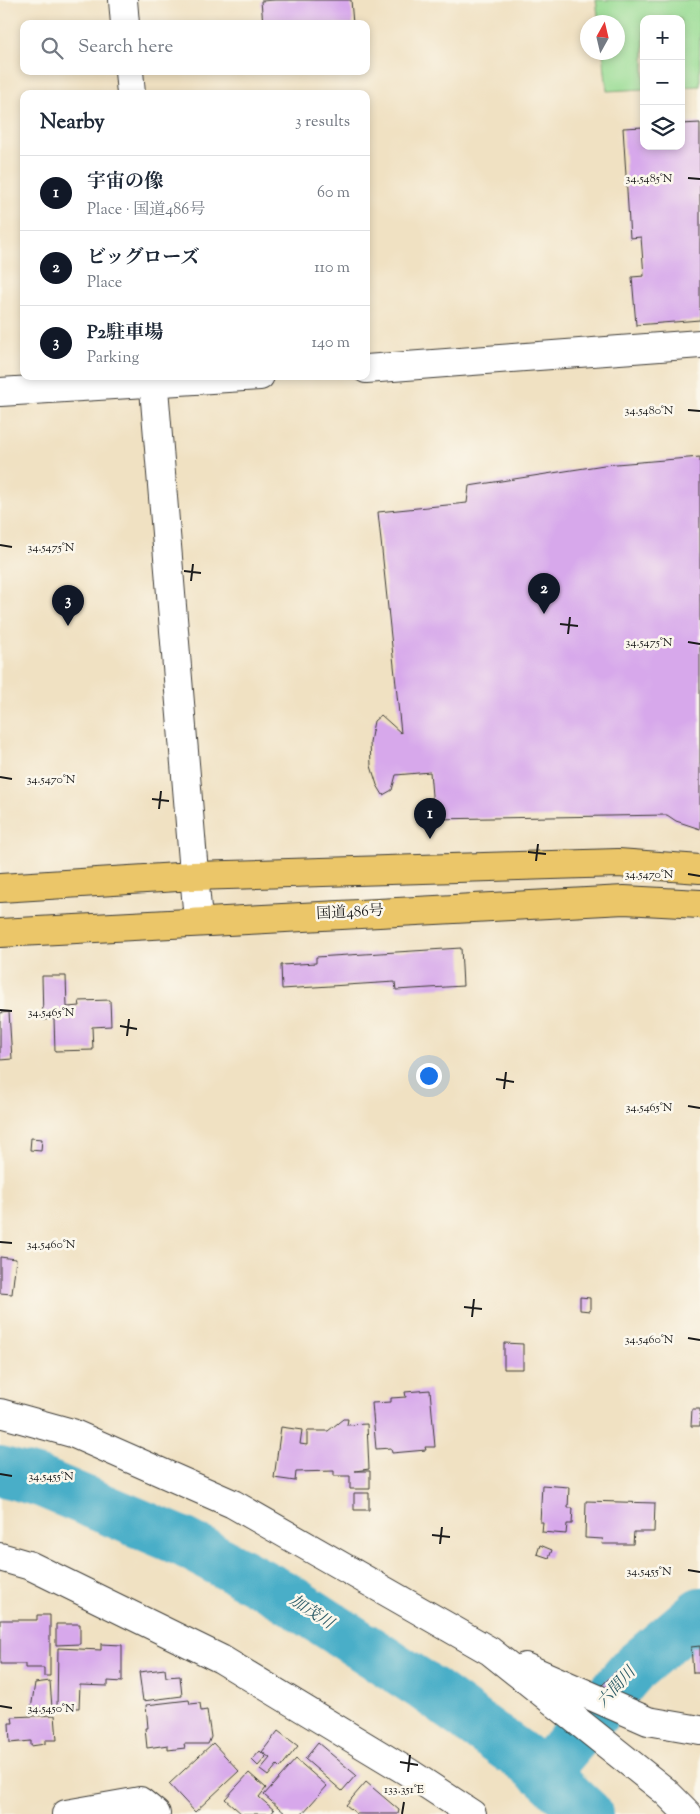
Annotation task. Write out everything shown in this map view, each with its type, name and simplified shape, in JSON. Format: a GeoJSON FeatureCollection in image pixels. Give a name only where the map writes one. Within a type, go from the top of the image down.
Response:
{"type":"FeatureCollection","features":[{"type":"Feature","properties":{"kind":"highway"},"geometry":{"type":"LineString","coordinates":[[0,888],[194,876],[618,863],[700,869]]}},
{"type":"Feature","properties":{"kind":"highway","name":"国道486号"},"geometry":{"type":"LineString","coordinates":[[0,933],[198,921],[624,900],[700,904]]}},
{"type":"Feature","properties":{"kind":"street"},"geometry":{"type":"LineString","coordinates":[[123,0],[125,20]]}},
{"type":"Feature","properties":{"kind":"street"},"geometry":{"type":"LineString","coordinates":[[129,75],[131,90]]}},
{"type":"Feature","properties":{"kind":"street"},"geometry":{"type":"LineString","coordinates":[[370,368],[700,344]]}},
{"type":"Feature","properties":{"kind":"street"},"geometry":{"type":"LineString","coordinates":[[0,392],[154,380],[198,921]]}},
{"type":"Feature","properties":{"kind":"street"},"geometry":{"type":"LineString","coordinates":[[0,1413],[72,1433],[233,1504],[490,1651],[648,1721],[700,1730]]}},
{"type":"Feature","properties":{"kind":"street"},"geometry":{"type":"LineString","coordinates":[[0,1557],[31,1566],[221,1659],[408,1772],[472,1814]]}},
{"type":"Feature","properties":{"kind":"street"},"geometry":{"type":"LineString","coordinates":[[490,1651],[665,1791],[688,1814]]}},
{"type":"Feature","properties":{"kind":"street"},"geometry":{"type":"LineString","coordinates":[[66,1814],[140,1801],[156,1814]]}},
{"type":"Feature","properties":{"kind":"green space"},"geometry":{"type":"Polygon","coordinates":[[[596,0],[700,0],[700,86],[685,87],[685,15],[640,15],[640,89],[607,91],[604,60],[625,60],[625,15],[598,15],[596,0]]]}},
{"type":"Feature","properties":{"kind":"building"},"geometry":{"type":"Polygon","coordinates":[[[351,0],[353,20],[263,20],[261,1],[351,0]]]}},
{"type":"Feature","properties":{"kind":"building"},"geometry":{"type":"Polygon","coordinates":[[[700,123],[700,320],[636,325],[632,277],[644,276],[641,237],[630,238],[623,128],[640,127],[640,150],[685,150],[685,124],[700,123]]]}},
{"type":"Feature","properties":{"kind":"building"},"geometry":{"type":"Polygon","coordinates":[[[700,457],[700,829],[676,821],[667,815],[434,819],[430,772],[396,775],[392,790],[383,795],[377,785],[371,766],[370,742],[374,721],[381,715],[401,733],[378,512],[467,503],[469,486],[604,465],[700,457]]]}},
{"type":"Feature","properties":{"kind":"building"},"geometry":{"type":"Polygon","coordinates":[[[461,948],[463,986],[396,990],[395,982],[282,989],[281,965],[316,963],[316,957],[461,948]]]}},
{"type":"Feature","properties":{"kind":"building"},"geometry":{"type":"Polygon","coordinates":[[[42,976],[66,976],[67,1007],[80,1006],[79,1001],[110,1000],[111,1026],[92,1027],[93,1050],[55,1051],[54,1019],[43,1020],[42,976]]]}},
{"type":"Feature","properties":{"kind":"building"},"geometry":{"type":"Polygon","coordinates":[[[9,1012],[12,1059],[0,1060],[0,1013],[9,1012]]]}},
{"type":"Feature","properties":{"kind":"building"},"geometry":{"type":"Polygon","coordinates":[[[31,1138],[42,1139],[41,1151],[30,1150],[31,1138]]]}},
{"type":"Feature","properties":{"kind":"building"},"geometry":{"type":"Polygon","coordinates":[[[0,1257],[16,1259],[12,1294],[0,1293],[0,1257]]]}},
{"type":"Feature","properties":{"kind":"building"},"geometry":{"type":"Polygon","coordinates":[[[580,1297],[590,1298],[590,1311],[580,1310],[580,1297]]]}},
{"type":"Feature","properties":{"kind":"building"},"geometry":{"type":"Polygon","coordinates":[[[504,1343],[523,1344],[523,1369],[504,1369],[504,1343]]]}},
{"type":"Feature","properties":{"kind":"building"},"geometry":{"type":"Polygon","coordinates":[[[430,1390],[435,1447],[425,1447],[426,1450],[392,1453],[391,1448],[376,1449],[372,1403],[391,1402],[391,1398],[406,1397],[405,1392],[430,1390]]]}},
{"type":"Feature","properties":{"kind":"building"},"geometry":{"type":"Polygon","coordinates":[[[692,1409],[700,1409],[700,1426],[691,1426],[692,1409]]]}},
{"type":"Feature","properties":{"kind":"building"},"geometry":{"type":"Polygon","coordinates":[[[343,1419],[348,1419],[347,1425],[367,1424],[369,1469],[355,1471],[370,1471],[370,1489],[350,1489],[350,1476],[334,1476],[334,1471],[296,1472],[295,1481],[274,1478],[281,1427],[302,1430],[300,1444],[307,1445],[307,1431],[328,1431],[343,1419]]]}},
{"type":"Feature","properties":{"kind":"building"},"geometry":{"type":"Polygon","coordinates":[[[542,1485],[569,1487],[568,1508],[573,1508],[572,1524],[567,1524],[566,1534],[542,1532],[543,1522],[540,1522],[542,1485]]]}},
{"type":"Feature","properties":{"kind":"building"},"geometry":{"type":"Polygon","coordinates":[[[354,1493],[369,1493],[369,1510],[354,1510],[354,1493]]]}},
{"type":"Feature","properties":{"kind":"building"},"geometry":{"type":"Polygon","coordinates":[[[586,1501],[655,1503],[654,1532],[634,1532],[633,1544],[602,1544],[603,1539],[585,1538],[586,1501]]]}},
{"type":"Feature","properties":{"kind":"building"},"geometry":{"type":"Polygon","coordinates":[[[540,1545],[552,1550],[549,1558],[537,1554],[540,1545]]]}},
{"type":"Feature","properties":{"kind":"building"},"geometry":{"type":"Polygon","coordinates":[[[37,1615],[50,1615],[50,1676],[44,1676],[44,1668],[25,1668],[25,1664],[0,1664],[0,1620],[37,1620],[37,1615]]]}},
{"type":"Feature","properties":{"kind":"building"},"geometry":{"type":"Polygon","coordinates":[[[56,1624],[80,1624],[80,1644],[56,1645],[56,1624]]]}},
{"type":"Feature","properties":{"kind":"building"},"geometry":{"type":"Polygon","coordinates":[[[101,1644],[122,1645],[122,1682],[108,1681],[108,1686],[80,1685],[79,1708],[57,1707],[58,1648],[101,1650],[101,1644]]]}},
{"type":"Feature","properties":{"kind":"building"},"geometry":{"type":"Polygon","coordinates":[[[700,1646],[700,1673],[693,1673],[691,1647],[700,1646]]]}},
{"type":"Feature","properties":{"kind":"building"},"geometry":{"type":"Polygon","coordinates":[[[165,1669],[166,1677],[180,1676],[182,1696],[143,1701],[139,1672],[165,1669]]]}},
{"type":"Feature","properties":{"kind":"building"},"geometry":{"type":"Polygon","coordinates":[[[617,1671],[626,1682],[611,1695],[602,1685],[617,1671]]]}},
{"type":"Feature","properties":{"kind":"building"},"geometry":{"type":"Polygon","coordinates":[[[50,1681],[52,1708],[31,1709],[35,1683],[50,1681]]]}},
{"type":"Feature","properties":{"kind":"building"},"geometry":{"type":"Polygon","coordinates":[[[189,1700],[190,1704],[200,1703],[201,1711],[207,1710],[211,1737],[208,1744],[184,1744],[185,1748],[168,1750],[168,1745],[147,1748],[145,1728],[148,1728],[146,1705],[189,1700]]]}},
{"type":"Feature","properties":{"kind":"building"},"geometry":{"type":"Polygon","coordinates":[[[55,1715],[57,1740],[45,1740],[45,1744],[31,1746],[31,1741],[10,1743],[9,1723],[13,1723],[12,1717],[55,1715]]]}},
{"type":"Feature","properties":{"kind":"building"},"geometry":{"type":"Polygon","coordinates":[[[278,1731],[298,1746],[280,1768],[277,1765],[268,1776],[260,1770],[270,1758],[262,1752],[278,1731]]]}},
{"type":"Feature","properties":{"kind":"building"},"geometry":{"type":"Polygon","coordinates":[[[213,1743],[239,1771],[195,1812],[169,1784],[213,1743]]]}},
{"type":"Feature","properties":{"kind":"building"},"geometry":{"type":"Polygon","coordinates":[[[318,1743],[356,1775],[342,1791],[305,1759],[318,1743]]]}},
{"type":"Feature","properties":{"kind":"building"},"geometry":{"type":"Polygon","coordinates":[[[260,1751],[266,1757],[258,1766],[252,1760],[260,1751]]]}},
{"type":"Feature","properties":{"kind":"building"},"geometry":{"type":"Polygon","coordinates":[[[296,1759],[327,1786],[302,1814],[286,1814],[264,1795],[296,1759]]]}},
{"type":"Feature","properties":{"kind":"building"},"geometry":{"type":"Polygon","coordinates":[[[249,1773],[266,1788],[259,1797],[274,1810],[271,1814],[242,1814],[225,1799],[249,1773]]]}},
{"type":"Feature","properties":{"kind":"building"},"geometry":{"type":"Polygon","coordinates":[[[366,1782],[399,1810],[398,1814],[357,1814],[346,1805],[366,1782]]]}},
{"type":"Feature","properties":{"kind":"waterway","name":"加茂川"},"geometry":{"type":"LineString","coordinates":[[0,1471],[43,1483],[183,1542],[283,1595],[422,1685],[544,1773],[588,1814]]}},
{"type":"Feature","properties":{"kind":"waterway","name":"六間川"},"geometry":{"type":"LineString","coordinates":[[544,1773],[633,1669],[700,1612]]}},
{"type":"Feature","properties":{"kind":"place","name":"ビッグローズ"},"geometry":{"type":"Point","coordinates":[544,614]}},
{"type":"Feature","properties":{"kind":"place","name":"P2駐車場"},"geometry":{"type":"Point","coordinates":[68,626]}},
{"type":"Feature","properties":{"kind":"place","name":"宇宙の像"},"geometry":{"type":"Point","coordinates":[430,839]}}]}
